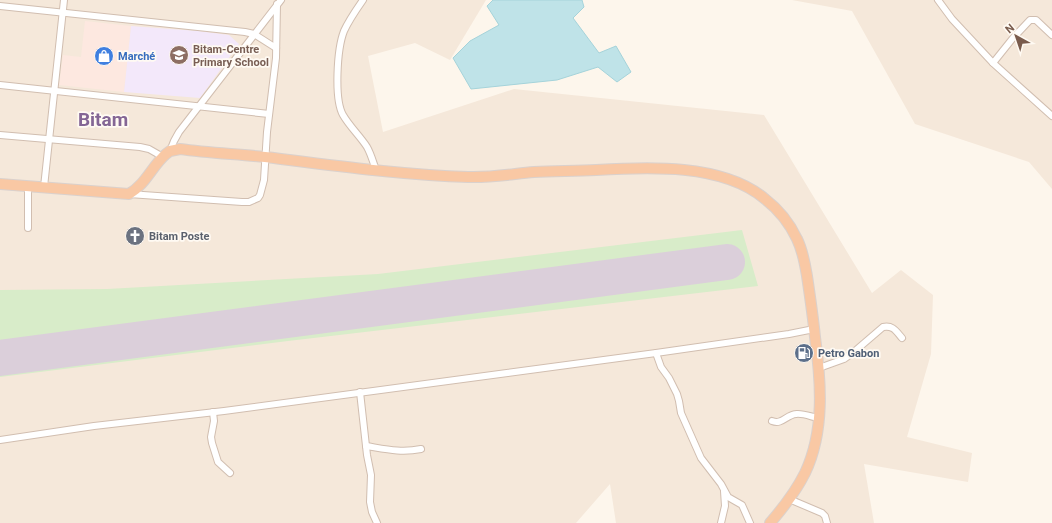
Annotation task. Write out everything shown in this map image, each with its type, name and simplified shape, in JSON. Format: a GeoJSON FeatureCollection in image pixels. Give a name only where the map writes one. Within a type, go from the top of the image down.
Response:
{"type":"FeatureCollection","features":[{"type":"Feature","properties":{"kind":"highway"},"geometry":{"type":"LineString","coordinates":[[0,184],[129,194],[137,190],[167,154],[180,149],[434,175],[491,177],[535,172],[665,168],[701,172],[740,183],[769,202],[787,222],[798,241],[804,258],[819,368],[820,394],[818,418],[815,443],[810,461],[789,499],[770,523]]}},
{"type":"Feature","properties":{"kind":"street"},"geometry":{"type":"LineString","coordinates":[[44,187],[64,0]]}},
{"type":"Feature","properties":{"kind":"street"},"geometry":{"type":"LineString","coordinates":[[363,0],[344,32],[339,47],[338,91],[340,108],[343,115],[366,147],[376,170]]}},
{"type":"Feature","properties":{"kind":"street"},"geometry":{"type":"LineString","coordinates":[[938,0],[952,19],[993,63],[1052,116]]}},
{"type":"Feature","properties":{"kind":"street"},"geometry":{"type":"LineString","coordinates":[[0,136],[140,147],[167,154],[179,132],[198,106],[279,2]]}},
{"type":"Feature","properties":{"kind":"street"},"geometry":{"type":"LineString","coordinates":[[129,194],[224,202],[249,202],[258,198],[264,180],[269,114],[274,78],[279,2]]}},
{"type":"Feature","properties":{"kind":"street"},"geometry":{"type":"LineString","coordinates":[[0,6],[238,30],[254,34],[276,48]]}},
{"type":"Feature","properties":{"kind":"street"},"geometry":{"type":"LineString","coordinates":[[993,63],[1012,38],[1030,20],[1036,20],[1052,34]]}},
{"type":"Feature","properties":{"kind":"street"},"geometry":{"type":"LineString","coordinates":[[0,85],[269,114]]}},
{"type":"Feature","properties":{"kind":"street"},"geometry":{"type":"LineString","coordinates":[[28,186],[28,228]]}},
{"type":"Feature","properties":{"kind":"street"},"geometry":{"type":"LineString","coordinates":[[819,368],[844,359],[855,352],[883,327],[893,327],[902,338]]}},
{"type":"Feature","properties":{"kind":"street"},"geometry":{"type":"LineString","coordinates":[[0,440],[94,426],[213,412],[656,353],[814,329]]}},
{"type":"Feature","properties":{"kind":"street"},"geometry":{"type":"LineString","coordinates":[[656,353],[661,367],[669,378],[677,394],[683,418],[701,458],[721,484],[728,497],[742,505],[750,523]]}},
{"type":"Feature","properties":{"kind":"street"},"geometry":{"type":"LineString","coordinates":[[360,392],[371,475],[371,506],[377,523]]}},
{"type":"Feature","properties":{"kind":"street"},"geometry":{"type":"LineString","coordinates":[[213,412],[214,421],[211,437],[212,443],[218,462],[230,473]]}},
{"type":"Feature","properties":{"kind":"street"},"geometry":{"type":"LineString","coordinates":[[772,422],[780,422],[790,416],[798,414],[818,418]]}},
{"type":"Feature","properties":{"kind":"street"},"geometry":{"type":"LineString","coordinates":[[366,446],[403,452],[421,449]]}},
{"type":"Feature","properties":{"kind":"street"},"geometry":{"type":"LineString","coordinates":[[720,523],[725,506],[724,491]]}},
{"type":"Feature","properties":{"kind":"street"},"geometry":{"type":"LineString","coordinates":[[789,499],[822,513],[825,516],[826,523]]}},
{"type":"Feature","properties":{"kind":"shaded area"},"geometry":{"type":"Polygon","coordinates":[[[0,0],[486,0],[450,60],[415,43],[368,56],[383,132],[514,89],[764,115],[872,293],[901,270],[933,295],[931,354],[907,437],[972,453],[968,482],[864,464],[874,523],[616,523],[610,484],[576,523],[0,523],[0,0]]]}},
{"type":"Feature","properties":{"kind":"shaded area"},"geometry":{"type":"Polygon","coordinates":[[[792,0],[1052,0],[1052,189],[1029,162],[915,124],[852,11],[792,0]]]}},
{"type":"Feature","properties":{"kind":"shaded area","name":"Marché"},"geometry":{"type":"Polygon","coordinates":[[[85,21],[131,26],[124,92],[59,85],[63,55],[81,57],[85,21]]]}},
{"type":"Feature","properties":{"kind":"shaded area","name":"Bitam-Centre Primary School"},"geometry":{"type":"Polygon","coordinates":[[[131,26],[229,35],[239,44],[200,98],[124,92],[131,26]]]}},
{"type":"Feature","properties":{"kind":"green space"},"geometry":{"type":"Polygon","coordinates":[[[742,230],[758,286],[288,341],[0,377],[0,290],[107,289],[378,274],[742,230]]]}},
{"type":"Feature","properties":{"kind":"water"},"geometry":{"type":"Polygon","coordinates":[[[493,0],[582,0],[584,7],[573,18],[599,53],[616,46],[631,72],[617,82],[598,67],[557,80],[471,89],[453,58],[470,41],[499,25],[487,6],[493,0]]]}},
{"type":"Feature","properties":{"kind":"runway"},"geometry":{"type":"LineString","coordinates":[[0,358],[727,262]]}},
{"type":"Feature","properties":{"kind":"place","name":"Bitam-Centre Primary School"},"geometry":{"type":"Point","coordinates":[179,55]}},
{"type":"Feature","properties":{"kind":"place","name":"Marché"},"geometry":{"type":"Point","coordinates":[104,56]}},
{"type":"Feature","properties":{"kind":"place","name":"Bitam Poste"},"geometry":{"type":"Point","coordinates":[135,236]}},
{"type":"Feature","properties":{"kind":"place","name":"Petro Gabon"},"geometry":{"type":"Point","coordinates":[804,353]}},
{"type":"Feature","properties":{"kind":"district","name":"Bitam"},"geometry":{"type":"Point","coordinates":[103,119]}}]}
